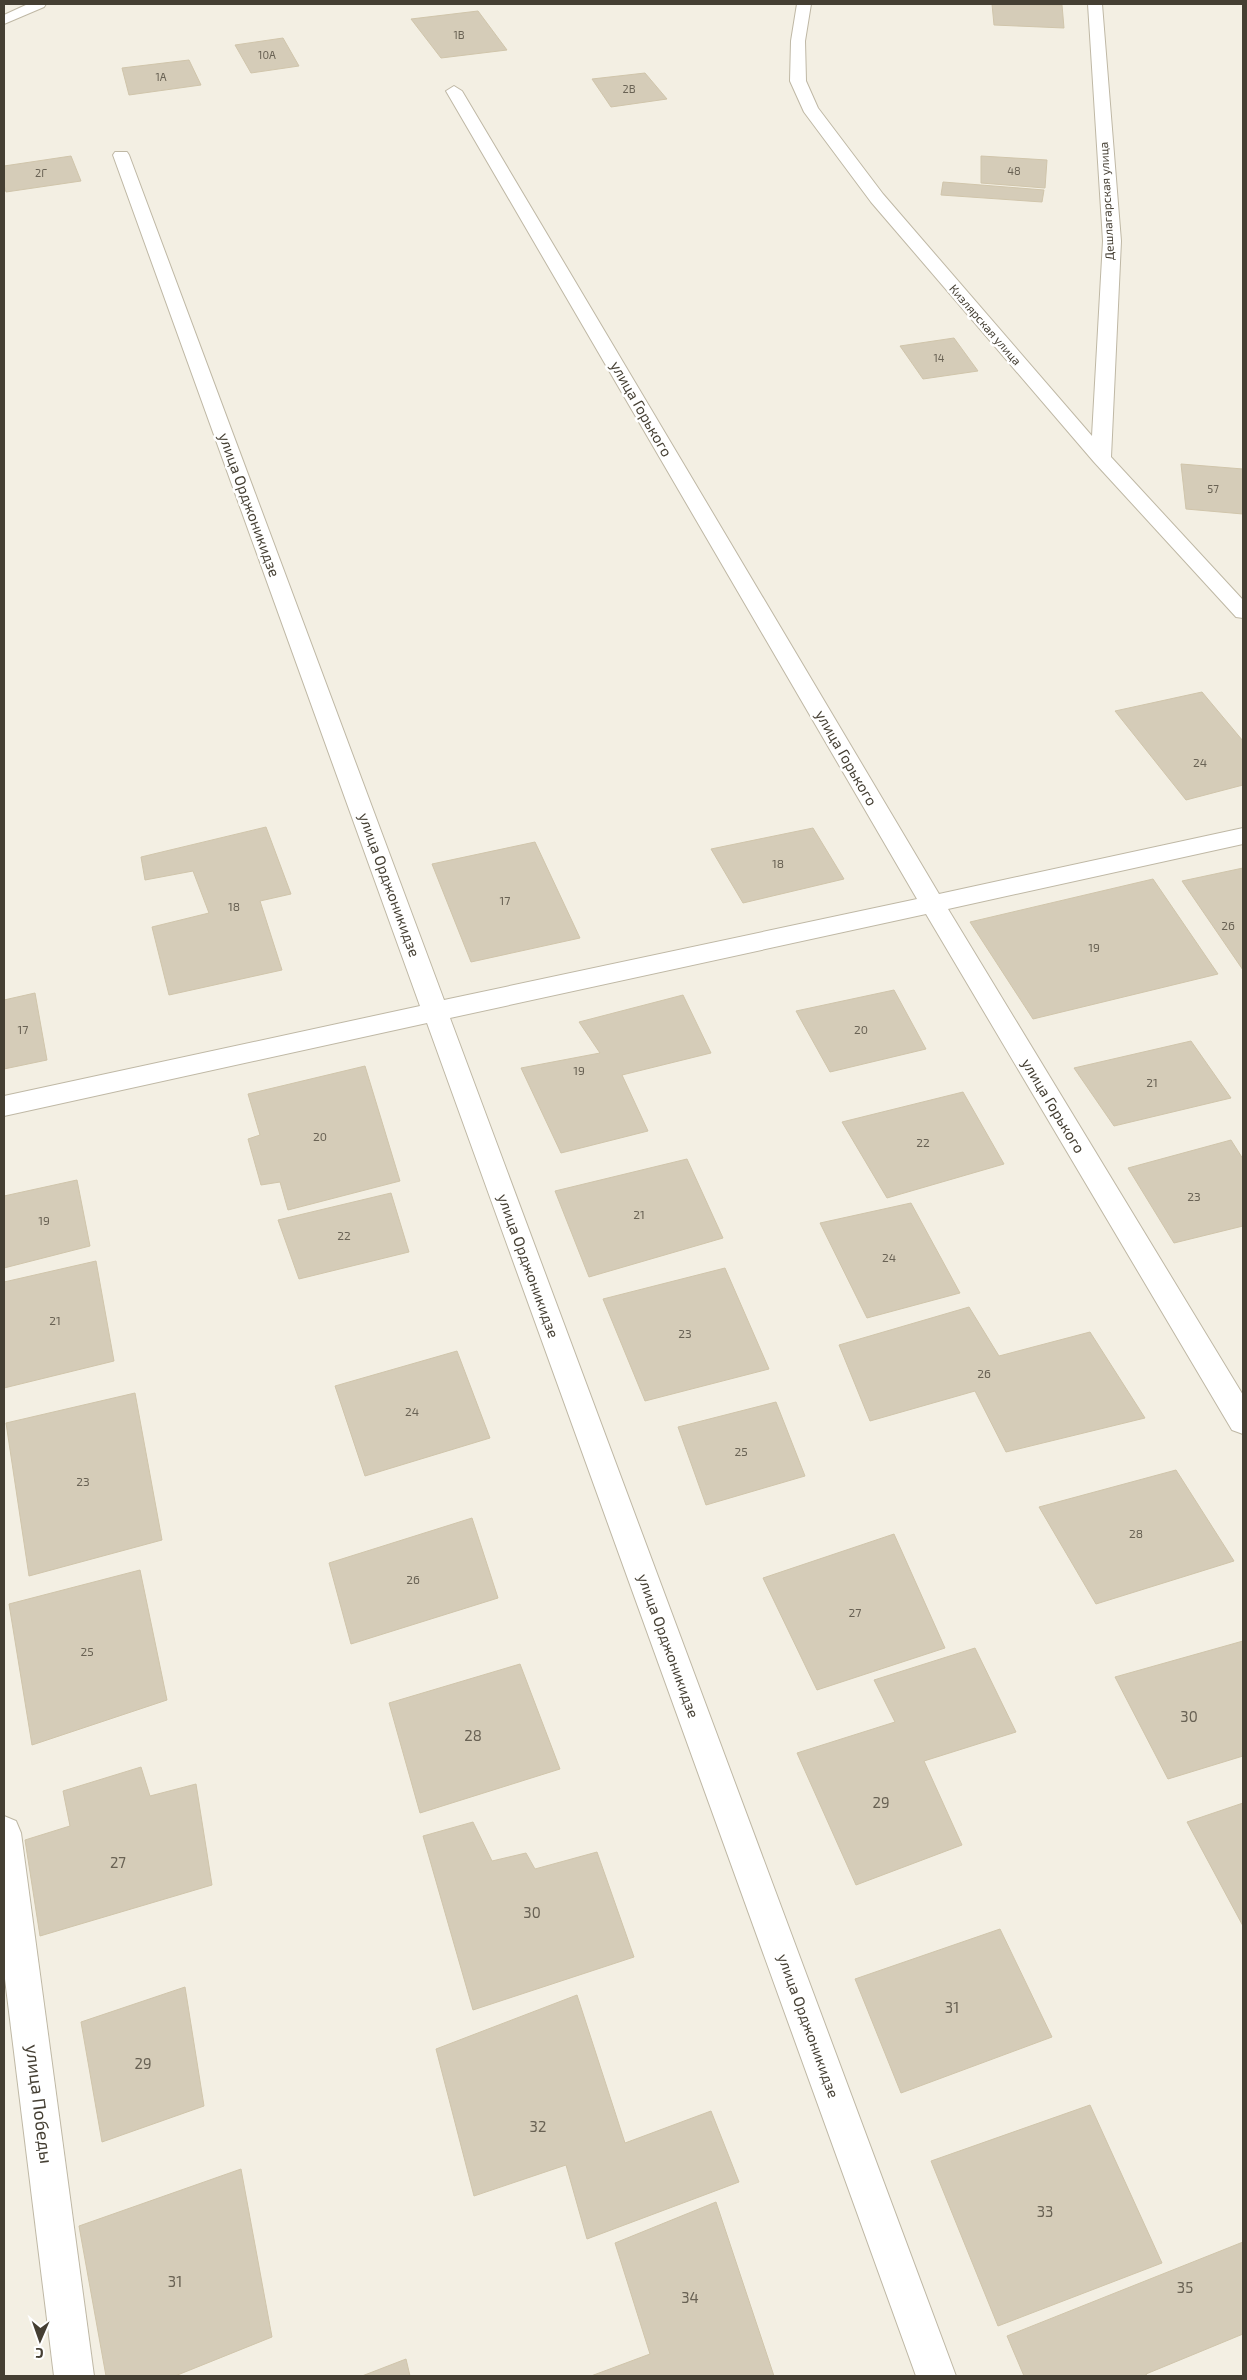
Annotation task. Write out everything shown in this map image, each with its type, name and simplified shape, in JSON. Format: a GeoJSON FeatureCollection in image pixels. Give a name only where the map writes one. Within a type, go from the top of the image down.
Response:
{"type":"FeatureCollection","features":[{"type":"Feature","properties":{"kind":"street"},"geometry":{"type":"LineString","coordinates":[[4,20],[39,4]]}},
{"type":"Feature","properties":{"kind":"street","name":"Кизлярская улица"},"geometry":{"type":"LineString","coordinates":[[804,4],[798,41],[798,81],[810,110],[876,198],[1100,458],[1243,612]]}},
{"type":"Feature","properties":{"kind":"street","name":"Дешлагарская улица"},"geometry":{"type":"LineString","coordinates":[[1095,4],[1112,241],[1100,458]]}},
{"type":"Feature","properties":{"kind":"street","name":"улица Горького"},"geometry":{"type":"LineString","coordinates":[[454,91],[933,905],[1243,1421]]}},
{"type":"Feature","properties":{"kind":"street","name":"улица Орджоникидзе"},"geometry":{"type":"LineString","coordinates":[[121,155],[936,2376]]}},
{"type":"Feature","properties":{"kind":"street"},"geometry":{"type":"LineString","coordinates":[[4,1106],[434,1010],[933,905],[1243,836]]}},
{"type":"Feature","properties":{"kind":"street","name":"улица Победы"},"geometry":{"type":"LineString","coordinates":[[4,1833],[74,2376]]}},
{"type":"Feature","properties":{"kind":"building"},"geometry":{"type":"Polygon","coordinates":[[[992,4],[1062,5],[1064,28],[994,25],[992,4]]]}},
{"type":"Feature","properties":{"kind":"building"},"geometry":{"type":"Polygon","coordinates":[[[478,11],[507,50],[441,58],[411,19],[478,11]]]}},
{"type":"Feature","properties":{"kind":"building"},"geometry":{"type":"Polygon","coordinates":[[[283,38],[299,66],[251,73],[235,45],[283,38]]]}},
{"type":"Feature","properties":{"kind":"building"},"geometry":{"type":"Polygon","coordinates":[[[189,60],[201,85],[129,95],[122,68],[189,60]]]}},
{"type":"Feature","properties":{"kind":"building"},"geometry":{"type":"Polygon","coordinates":[[[645,73],[667,99],[611,107],[592,79],[645,73]]]}},
{"type":"Feature","properties":{"kind":"building"},"geometry":{"type":"Polygon","coordinates":[[[71,156],[81,181],[6,192],[4,166],[71,156]]]}},
{"type":"Feature","properties":{"kind":"building"},"geometry":{"type":"Polygon","coordinates":[[[981,156],[1047,160],[1045,188],[981,183],[981,156]]]}},
{"type":"Feature","properties":{"kind":"building"},"geometry":{"type":"Polygon","coordinates":[[[943,182],[1044,190],[1042,202],[941,195],[943,182]]]}},
{"type":"Feature","properties":{"kind":"building"},"geometry":{"type":"Polygon","coordinates":[[[954,338],[978,371],[923,379],[900,346],[954,338]]]}},
{"type":"Feature","properties":{"kind":"building"},"geometry":{"type":"Polygon","coordinates":[[[1181,464],[1243,469],[1243,514],[1186,509],[1181,464]]]}},
{"type":"Feature","properties":{"kind":"building"},"geometry":{"type":"Polygon","coordinates":[[[1202,692],[1243,741],[1243,785],[1186,800],[1115,711],[1202,692]]]}},
{"type":"Feature","properties":{"kind":"building"},"geometry":{"type":"Polygon","coordinates":[[[266,827],[291,894],[260,901],[282,970],[169,995],[152,927],[209,913],[193,871],[145,880],[141,857],[266,827]]]}},
{"type":"Feature","properties":{"kind":"building"},"geometry":{"type":"Polygon","coordinates":[[[813,828],[844,879],[743,903],[711,849],[813,828]]]}},
{"type":"Feature","properties":{"kind":"building"},"geometry":{"type":"Polygon","coordinates":[[[535,842],[580,938],[471,962],[432,864],[535,842]]]}},
{"type":"Feature","properties":{"kind":"building"},"geometry":{"type":"Polygon","coordinates":[[[1243,868],[1243,970],[1182,881],[1243,868]]]}},
{"type":"Feature","properties":{"kind":"building"},"geometry":{"type":"Polygon","coordinates":[[[1153,879],[1218,974],[1033,1019],[970,922],[1153,879]]]}},
{"type":"Feature","properties":{"kind":"building"},"geometry":{"type":"Polygon","coordinates":[[[894,990],[926,1049],[830,1072],[796,1011],[894,990]]]}},
{"type":"Feature","properties":{"kind":"building"},"geometry":{"type":"Polygon","coordinates":[[[35,993],[47,1060],[4,1069],[4,1000],[35,993]]]}},
{"type":"Feature","properties":{"kind":"building"},"geometry":{"type":"Polygon","coordinates":[[[683,995],[711,1053],[622,1075],[648,1131],[561,1153],[521,1068],[600,1053],[579,1022],[683,995]]]}},
{"type":"Feature","properties":{"kind":"building"},"geometry":{"type":"Polygon","coordinates":[[[1191,1041],[1231,1098],[1114,1126],[1074,1068],[1191,1041]]]}},
{"type":"Feature","properties":{"kind":"building"},"geometry":{"type":"Polygon","coordinates":[[[365,1066],[400,1181],[288,1210],[280,1182],[261,1185],[248,1139],[260,1135],[248,1094],[365,1066]]]}},
{"type":"Feature","properties":{"kind":"building"},"geometry":{"type":"Polygon","coordinates":[[[963,1092],[1004,1164],[887,1198],[842,1122],[963,1092]]]}},
{"type":"Feature","properties":{"kind":"building"},"geometry":{"type":"Polygon","coordinates":[[[1231,1140],[1243,1159],[1243,1226],[1174,1243],[1128,1168],[1231,1140]]]}},
{"type":"Feature","properties":{"kind":"building"},"geometry":{"type":"Polygon","coordinates":[[[687,1159],[723,1238],[589,1277],[555,1191],[687,1159]]]}},
{"type":"Feature","properties":{"kind":"building"},"geometry":{"type":"Polygon","coordinates":[[[77,1180],[90,1246],[4,1268],[4,1196],[77,1180]]]}},
{"type":"Feature","properties":{"kind":"building"},"geometry":{"type":"Polygon","coordinates":[[[391,1193],[409,1252],[299,1279],[278,1220],[391,1193]]]}},
{"type":"Feature","properties":{"kind":"building"},"geometry":{"type":"Polygon","coordinates":[[[911,1203],[960,1293],[867,1318],[820,1223],[911,1203]]]}},
{"type":"Feature","properties":{"kind":"building"},"geometry":{"type":"Polygon","coordinates":[[[96,1261],[114,1361],[4,1388],[4,1282],[96,1261]]]}},
{"type":"Feature","properties":{"kind":"building"},"geometry":{"type":"Polygon","coordinates":[[[725,1268],[769,1369],[645,1401],[603,1299],[725,1268]]]}},
{"type":"Feature","properties":{"kind":"building"},"geometry":{"type":"Polygon","coordinates":[[[969,1307],[999,1356],[1090,1332],[1145,1418],[1006,1452],[975,1391],[870,1421],[839,1345],[969,1307]]]}},
{"type":"Feature","properties":{"kind":"building"},"geometry":{"type":"Polygon","coordinates":[[[457,1351],[490,1438],[365,1476],[335,1386],[457,1351]]]}},
{"type":"Feature","properties":{"kind":"building"},"geometry":{"type":"Polygon","coordinates":[[[135,1393],[162,1540],[29,1576],[6,1423],[135,1393]]]}},
{"type":"Feature","properties":{"kind":"building"},"geometry":{"type":"Polygon","coordinates":[[[776,1402],[805,1476],[706,1505],[678,1427],[776,1402]]]}},
{"type":"Feature","properties":{"kind":"building"},"geometry":{"type":"Polygon","coordinates":[[[1176,1470],[1234,1561],[1096,1604],[1039,1507],[1176,1470]]]}},
{"type":"Feature","properties":{"kind":"building"},"geometry":{"type":"Polygon","coordinates":[[[472,1518],[498,1598],[351,1644],[329,1563],[472,1518]]]}},
{"type":"Feature","properties":{"kind":"building"},"geometry":{"type":"Polygon","coordinates":[[[894,1534],[945,1648],[817,1690],[763,1578],[894,1534]]]}},
{"type":"Feature","properties":{"kind":"building"},"geometry":{"type":"Polygon","coordinates":[[[140,1570],[167,1700],[32,1745],[9,1604],[140,1570]]]}},
{"type":"Feature","properties":{"kind":"building"},"geometry":{"type":"Polygon","coordinates":[[[1243,1641],[1243,1756],[1168,1779],[1115,1677],[1243,1641]]]}},
{"type":"Feature","properties":{"kind":"building"},"geometry":{"type":"Polygon","coordinates":[[[975,1648],[1016,1732],[924,1761],[962,1845],[856,1885],[797,1753],[895,1722],[874,1680],[975,1648]]]}},
{"type":"Feature","properties":{"kind":"building"},"geometry":{"type":"Polygon","coordinates":[[[520,1664],[560,1769],[420,1813],[389,1703],[520,1664]]]}},
{"type":"Feature","properties":{"kind":"building"},"geometry":{"type":"Polygon","coordinates":[[[141,1767],[150,1796],[196,1784],[212,1885],[40,1936],[25,1840],[70,1826],[63,1791],[141,1767]]]}},
{"type":"Feature","properties":{"kind":"building"},"geometry":{"type":"Polygon","coordinates":[[[1243,1803],[1243,1926],[1187,1822],[1243,1803]]]}},
{"type":"Feature","properties":{"kind":"building"},"geometry":{"type":"Polygon","coordinates":[[[473,1822],[492,1861],[526,1853],[535,1869],[597,1852],[634,1957],[473,2010],[423,1836],[473,1822]]]}},
{"type":"Feature","properties":{"kind":"building"},"geometry":{"type":"Polygon","coordinates":[[[1000,1929],[1052,2037],[901,2093],[855,1979],[1000,1929]]]}},
{"type":"Feature","properties":{"kind":"building"},"geometry":{"type":"Polygon","coordinates":[[[185,1987],[204,2106],[102,2142],[81,2022],[185,1987]]]}},
{"type":"Feature","properties":{"kind":"building"},"geometry":{"type":"Polygon","coordinates":[[[577,1995],[625,2143],[711,2111],[739,2182],[587,2239],[566,2165],[474,2196],[436,2049],[577,1995]]]}},
{"type":"Feature","properties":{"kind":"building"},"geometry":{"type":"Polygon","coordinates":[[[1090,2105],[1162,2263],[998,2326],[931,2161],[1090,2105]]]}},
{"type":"Feature","properties":{"kind":"building"},"geometry":{"type":"Polygon","coordinates":[[[241,2169],[272,2337],[175,2376],[106,2376],[79,2226],[241,2169]]]}},
{"type":"Feature","properties":{"kind":"building"},"geometry":{"type":"Polygon","coordinates":[[[716,2202],[774,2376],[591,2376],[650,2354],[615,2243],[716,2202]]]}},
{"type":"Feature","properties":{"kind":"building"},"geometry":{"type":"Polygon","coordinates":[[[1243,2242],[1243,2334],[1146,2374],[1147,2376],[1024,2376],[1007,2336],[1243,2242]]]}},
{"type":"Feature","properties":{"kind":"building"},"geometry":{"type":"Polygon","coordinates":[[[406,2359],[410,2376],[362,2376],[406,2359]]]}}]}
